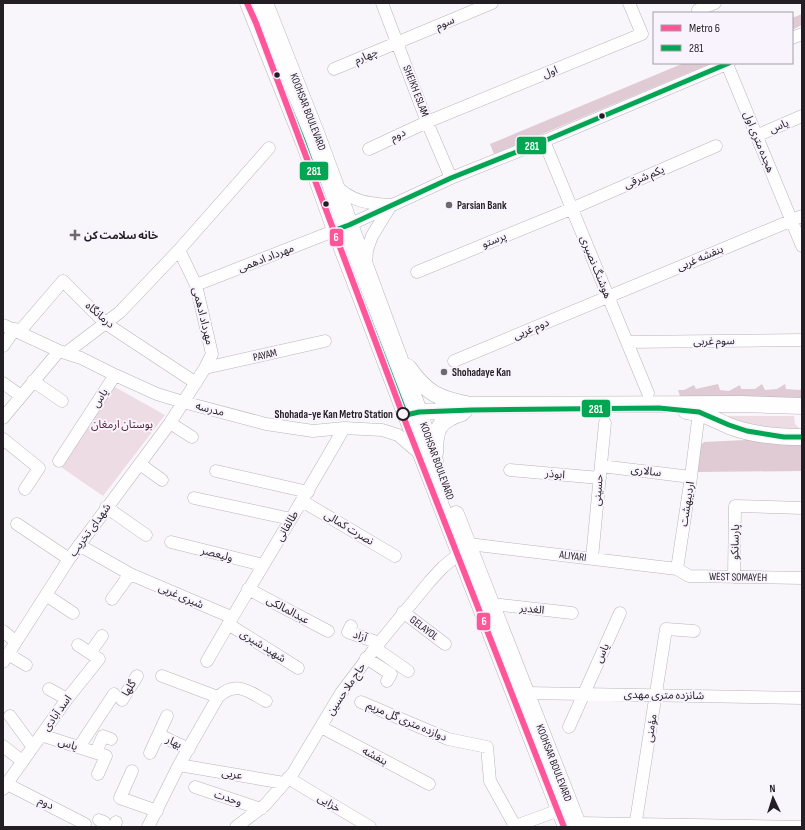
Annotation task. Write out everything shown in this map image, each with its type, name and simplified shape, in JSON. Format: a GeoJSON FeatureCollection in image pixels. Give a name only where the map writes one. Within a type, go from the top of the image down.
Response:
{"type":"FeatureCollection","features":[{"type":"Feature","properties":{"kind":"main road","name":"KOOHSAR BOULEVARD"},"geometry":{"type":"LineString","coordinates":[[248,3],[304,143],[342,228],[464,548],[559,810],[574,826]]}},
{"type":"Feature","properties":{"kind":"main road","name":"KOOHSAR BOULEVARD"},"geometry":{"type":"LineString","coordinates":[[265,3],[336,186],[342,228],[366,266],[397,351],[412,413]]}},
{"type":"Feature","properties":{"kind":"main road"},"geometry":{"type":"LineString","coordinates":[[397,351],[418,381],[424,387],[437,396],[453,402],[471,405],[741,404],[802,406]]}},
{"type":"Feature","properties":{"kind":"main road"},"geometry":{"type":"LineString","coordinates":[[412,413],[472,410],[652,408],[699,412],[729,426],[747,431],[768,435],[802,437]]}},
{"type":"Feature","properties":{"kind":"main road"},"geometry":{"type":"LineString","coordinates":[[429,459],[439,425],[456,414],[472,410]]}},
{"type":"Feature","properties":{"kind":"main road","name":"KOOHSAR BOULEVARD"},"geometry":{"type":"LineString","coordinates":[[464,548],[492,604],[527,693],[574,826]]}},
{"type":"Feature","properties":{"kind":"street","name":"SHEIKH ESLAM"},"geometry":{"type":"LineString","coordinates":[[382,3],[427,122],[451,178]]}},
{"type":"Feature","properties":{"kind":"street","name":"سوم"},"geometry":{"type":"LineString","coordinates":[[397,42],[492,3]]}},
{"type":"Feature","properties":{"kind":"street","name":"اول"},"geometry":{"type":"LineString","coordinates":[[427,122],[642,34],[629,3]]}},
{"type":"Feature","properties":{"kind":"street"},"geometry":{"type":"LineString","coordinates":[[698,10],[715,3]]}},
{"type":"Feature","properties":{"kind":"street","name":"چهارم"},"geometry":{"type":"LineString","coordinates":[[334,69],[397,42]]}},
{"type":"Feature","properties":{"kind":"street","name":"مهرداد ادهمى"},"geometry":{"type":"LineString","coordinates":[[196,285],[342,228],[451,178],[544,141],[726,64]]}},
{"type":"Feature","properties":{"kind":"street","name":"هجده متری اول"},"geometry":{"type":"LineString","coordinates":[[728,64],[756,136],[797,218],[802,246]]}},
{"type":"Feature","properties":{"kind":"street","name":"یاس"},"geometry":{"type":"LineString","coordinates":[[756,136],[802,116]]}},
{"type":"Feature","properties":{"kind":"street","name":"دوم"},"geometry":{"type":"LineString","coordinates":[[369,149],[427,122]]}},
{"type":"Feature","properties":{"kind":"street","name":"هوشنگ نصیری"},"geometry":{"type":"LineString","coordinates":[[544,141],[648,393]]}},
{"type":"Feature","properties":{"kind":"street","name":"یکم شرقی"},"geometry":{"type":"LineString","coordinates":[[571,208],[716,146]]}},
{"type":"Feature","properties":{"kind":"street"},"geometry":{"type":"LineString","coordinates":[[3,418],[20,396],[63,352],[120,312],[179,250],[269,148]]}},
{"type":"Feature","properties":{"kind":"street"},"geometry":{"type":"LineString","coordinates":[[336,186],[344,194],[356,200],[391,205],[372,236],[367,250],[366,266]]}},
{"type":"Feature","properties":{"kind":"street","name":"پرستو"},"geometry":{"type":"LineString","coordinates":[[416,272],[571,208]]}},
{"type":"Feature","properties":{"kind":"street","name":"بنفشه غربی"},"geometry":{"type":"LineString","coordinates":[[608,297],[797,218]]}},
{"type":"Feature","properties":{"kind":"street","name":"مهرداد ادهمی"},"geometry":{"type":"LineString","coordinates":[[179,250],[196,285],[212,354],[205,368],[183,402]]}},
{"type":"Feature","properties":{"kind":"street","name":"درمانگاه"},"geometry":{"type":"LineString","coordinates":[[17,330],[63,281],[105,322],[196,382]]}},
{"type":"Feature","properties":{"kind":"street","name":"دوم غربی"},"geometry":{"type":"LineString","coordinates":[[454,361],[608,297]]}},
{"type":"Feature","properties":{"kind":"street","name":"مدرسه"},"geometry":{"type":"LineString","coordinates":[[3,325],[63,352],[81,358],[115,376],[157,394],[266,424],[290,428],[313,431],[344,428],[382,430],[398,435],[429,459]]}},
{"type":"Feature","properties":{"kind":"street"},"geometry":{"type":"LineString","coordinates":[[3,346],[17,330]]}},
{"type":"Feature","properties":{"kind":"street","name":"سوم غربی"},"geometry":{"type":"LineString","coordinates":[[627,342],[802,340]]}},
{"type":"Feature","properties":{"kind":"street","name":"PAYAM"},"geometry":{"type":"LineString","coordinates":[[205,368],[325,341]]}},
{"type":"Feature","properties":{"kind":"street","name":"یاس"},"geometry":{"type":"LineString","coordinates":[[59,461],[115,376]]}},
{"type":"Feature","properties":{"kind":"street"},"geometry":{"type":"LineString","coordinates":[[33,382],[62,401]]}},
{"type":"Feature","properties":{"kind":"street"},"geometry":{"type":"LineString","coordinates":[[3,383],[20,396]]}},
{"type":"Feature","properties":{"kind":"street","name":"شهدای تخریب"},"geometry":{"type":"LineString","coordinates":[[6,658],[69,559],[106,507],[170,423],[183,402]]}},
{"type":"Feature","properties":{"kind":"street","name":"اردیبهشت"},"geometry":{"type":"LineString","coordinates":[[676,569],[691,477],[699,412]]}},
{"type":"Feature","properties":{"kind":"street"},"geometry":{"type":"LineString","coordinates":[[170,423],[192,437]]}},
{"type":"Feature","properties":{"kind":"street","name":"حسینی"},"geometry":{"type":"LineString","coordinates":[[592,558],[605,423]]}},
{"type":"Feature","properties":{"kind":"street","name":"طالقانی"},"geometry":{"type":"LineString","coordinates":[[230,621],[344,428]]}},
{"type":"Feature","properties":{"kind":"street"},"geometry":{"type":"LineString","coordinates":[[3,439],[39,468],[25,489]]}},
{"type":"Feature","properties":{"kind":"street"},"geometry":{"type":"LineString","coordinates":[[140,464],[162,480]]}},
{"type":"Feature","properties":{"kind":"street","name":"ابوذر"},"geometry":{"type":"LineString","coordinates":[[510,470],[600,472]]}},
{"type":"Feature","properties":{"kind":"street","name":"نصرت کمالی"},"geometry":{"type":"LineString","coordinates":[[216,471],[305,496],[395,556]]}},
{"type":"Feature","properties":{"kind":"street","name":"سالاری"},"geometry":{"type":"LineString","coordinates":[[600,472],[691,477]]}},
{"type":"Feature","properties":{"kind":"street"},"geometry":{"type":"LineString","coordinates":[[194,498],[291,519]]}},
{"type":"Feature","properties":{"kind":"street","name":"پارسانکو"},"geometry":{"type":"LineString","coordinates":[[734,577],[735,506],[802,508]]}},
{"type":"Feature","properties":{"kind":"street"},"geometry":{"type":"LineString","coordinates":[[106,507],[146,535]]}},
{"type":"Feature","properties":{"kind":"street"},"geometry":{"type":"LineString","coordinates":[[17,524],[69,559]]}},
{"type":"Feature","properties":{"kind":"street","name":"ولیعصر"},"geometry":{"type":"LineString","coordinates":[[171,542],[263,565]]}},
{"type":"Feature","properties":{"kind":"street","name":"شیری غربی"},"geometry":{"type":"LineString","coordinates":[[79,545],[130,574],[230,621]]}},
{"type":"Feature","properties":{"kind":"street","name":"ALIYARI"},"geometry":{"type":"LineString","coordinates":[[464,548],[592,558],[676,569]]}},
{"type":"Feature","properties":{"kind":"street","name":"حاج ملا حسین"},"geometry":{"type":"LineString","coordinates":[[236,827],[265,806],[286,780],[321,727],[341,693],[366,658],[403,612],[443,567],[464,548]]}},
{"type":"Feature","properties":{"kind":"street","name":"WEST SOMAYEH"},"geometry":{"type":"LineString","coordinates":[[676,569],[689,576],[802,578]]}},
{"type":"Feature","properties":{"kind":"street"},"geometry":{"type":"LineString","coordinates":[[112,599],[130,574]]}},
{"type":"Feature","properties":{"kind":"street","name":"عبدالمالکی"},"geometry":{"type":"LineString","coordinates":[[248,589],[328,631]]}},
{"type":"Feature","properties":{"kind":"street"},"geometry":{"type":"LineString","coordinates":[[46,595],[73,613]]}},
{"type":"Feature","properties":{"kind":"street","name":"الغدیر"},"geometry":{"type":"LineString","coordinates":[[492,604],[572,613]]}},
{"type":"Feature","properties":{"kind":"street","name":"GELAYOL"},"geometry":{"type":"LineString","coordinates":[[403,612],[445,644]]}},
{"type":"Feature","properties":{"kind":"street","name":"یاس"},"geometry":{"type":"LineString","coordinates":[[569,728],[583,693],[620,613]]}},
{"type":"Feature","properties":{"kind":"street"},"geometry":{"type":"LineString","coordinates":[[207,661],[230,621]]}},
{"type":"Feature","properties":{"kind":"street","name":"شهید شیری"},"geometry":{"type":"LineString","coordinates":[[230,621],[298,668]]}},
{"type":"Feature","properties":{"kind":"street","name":"آزاد"},"geometry":{"type":"LineString","coordinates":[[351,626],[348,632],[377,645]]}},
{"type":"Feature","properties":{"kind":"street","name":"مؤمنی"},"geometry":{"type":"LineString","coordinates":[[635,825],[666,629],[694,630]]}},
{"type":"Feature","properties":{"kind":"street"},"geometry":{"type":"LineString","coordinates":[[3,631],[16,642]]}},
{"type":"Feature","properties":{"kind":"street"},"geometry":{"type":"LineString","coordinates":[[78,645],[90,653],[102,636]]}},
{"type":"Feature","properties":{"kind":"street"},"geometry":{"type":"LineString","coordinates":[[377,645],[408,671]]}},
{"type":"Feature","properties":{"kind":"street","name":"اسد آبادی"},"geometry":{"type":"LineString","coordinates":[[4,787],[32,746],[99,659],[90,653]]}},
{"type":"Feature","properties":{"kind":"street"},"geometry":{"type":"LineString","coordinates":[[6,658],[26,665]]}},
{"type":"Feature","properties":{"kind":"street"},"geometry":{"type":"LineString","coordinates":[[366,658],[391,674],[387,680]]}},
{"type":"Feature","properties":{"kind":"street","name":"گلها"},"geometry":{"type":"LineString","coordinates":[[79,747],[118,697],[137,676]]}},
{"type":"Feature","properties":{"kind":"street"},"geometry":{"type":"LineString","coordinates":[[162,676],[218,697]]}},
{"type":"Feature","properties":{"kind":"street"},"geometry":{"type":"LineString","coordinates":[[148,827],[179,765],[218,697],[225,690],[233,687],[241,688],[266,701]]}},
{"type":"Feature","properties":{"kind":"street"},"geometry":{"type":"LineString","coordinates":[[49,689],[67,699]]}},
{"type":"Feature","properties":{"kind":"street","name":"شانزده متری مهدی"},"geometry":{"type":"LineString","coordinates":[[527,693],[802,698]]}},
{"type":"Feature","properties":{"kind":"street","name":"دوازده متری گل مریم"},"geometry":{"type":"LineString","coordinates":[[361,702],[448,739],[487,747],[490,781],[514,827]]}},
{"type":"Feature","properties":{"kind":"street"},"geometry":{"type":"LineString","coordinates":[[10,716],[32,746]]}},
{"type":"Feature","properties":{"kind":"street"},"geometry":{"type":"LineString","coordinates":[[150,753],[167,716]]}},
{"type":"Feature","properties":{"kind":"street","name":"بنفشه"},"geometry":{"type":"LineString","coordinates":[[321,727],[430,784]]}},
{"type":"Feature","properties":{"kind":"street","name":"یاس"},"geometry":{"type":"LineString","coordinates":[[41,735],[96,752]]}},
{"type":"Feature","properties":{"kind":"street","name":"بهار"},"geometry":{"type":"LineString","coordinates":[[159,735],[189,749]]}},
{"type":"Feature","properties":{"kind":"street"},"geometry":{"type":"LineString","coordinates":[[98,774],[106,756],[96,752],[103,736],[111,739]]}},
{"type":"Feature","properties":{"kind":"street"},"geometry":{"type":"LineString","coordinates":[[3,746],[22,761]]}},
{"type":"Feature","properties":{"kind":"street","name":"عربی"},"geometry":{"type":"LineString","coordinates":[[179,765],[286,780]]}},
{"type":"Feature","properties":{"kind":"street"},"geometry":{"type":"LineString","coordinates":[[132,771],[120,798],[156,811]]}},
{"type":"Feature","properties":{"kind":"street","name":"خزایی"},"geometry":{"type":"LineString","coordinates":[[286,780],[370,827]]}},
{"type":"Feature","properties":{"kind":"street","name":"دوم"},"geometry":{"type":"LineString","coordinates":[[4,787],[85,824]]}},
{"type":"Feature","properties":{"kind":"street","name":"وحدت"},"geometry":{"type":"LineString","coordinates":[[195,787],[261,809]]}},
{"type":"Feature","properties":{"kind":"street"},"geometry":{"type":"LineString","coordinates":[[514,827],[559,810]]}},
{"type":"Feature","properties":{"kind":"street"},"geometry":{"type":"LineString","coordinates":[[574,826],[635,825],[802,827]]}},
{"type":"Feature","properties":{"kind":"green space","name":"بوستان ارمغان"},"geometry":{"type":"Polygon","coordinates":[[[113,386],[165,415],[103,496],[58,465],[113,386]]]}},
{"type":"Feature","properties":{"kind":"green space"},"geometry":{"type":"Polygon","coordinates":[[[718,416],[794,416],[795,424],[801,430],[773,431],[718,416]]]}},
{"type":"Feature","properties":{"kind":"shaded area"},"geometry":{"type":"Polygon","coordinates":[[[802,14],[802,25],[793,30],[793,18],[802,14]]]}},
{"type":"Feature","properties":{"kind":"shaded area"},"geometry":{"type":"Polygon","coordinates":[[[682,64],[710,64],[494,154],[490,144],[682,64]]]}},
{"type":"Feature","properties":{"kind":"shaded area"},"geometry":{"type":"Polygon","coordinates":[[[718,384],[720,390],[729,391],[740,385],[741,389],[755,389],[762,384],[765,390],[777,389],[785,384],[786,389],[802,389],[802,400],[680,396],[678,390],[684,390],[694,385],[696,389],[718,384]]]}},
{"type":"Feature","properties":{"kind":"shaded area"},"geometry":{"type":"Polygon","coordinates":[[[746,440],[802,441],[802,471],[696,472],[699,447],[704,442],[746,440]]]}},
{"type":"Feature","properties":{"kind":"metro line","name":"6"},"geometry":{"type":"LineString","coordinates":[[247,3],[256,23],[407,426],[564,827]]}},
{"type":"Feature","properties":{"kind":"transit line","name":"281"},"geometry":{"type":"LineString","coordinates":[[248,3],[304,143],[335,230],[406,415],[419,412],[472,410],[659,408],[699,412],[747,431],[784,437],[802,437]]}},
{"type":"Feature","properties":{"kind":"transit line","name":"281"},"geometry":{"type":"LineString","coordinates":[[335,230],[451,178],[544,141],[727,64]]}},
{"type":"Feature","properties":{"kind":"place","name":"Parsian Bank"},"geometry":{"type":"Point","coordinates":[449,205]}},
{"type":"Feature","properties":{"kind":"place","name":"خانه سلامت کن"},"geometry":{"type":"Point","coordinates":[75,235]}},
{"type":"Feature","properties":{"kind":"place","name":"Shohadaye Kan"},"geometry":{"type":"Point","coordinates":[444,372]}},
{"type":"Feature","properties":{"kind":"place","name":"Shohada-ye Kan Metro Station"},"geometry":{"type":"Point","coordinates":[403,414]}}]}
